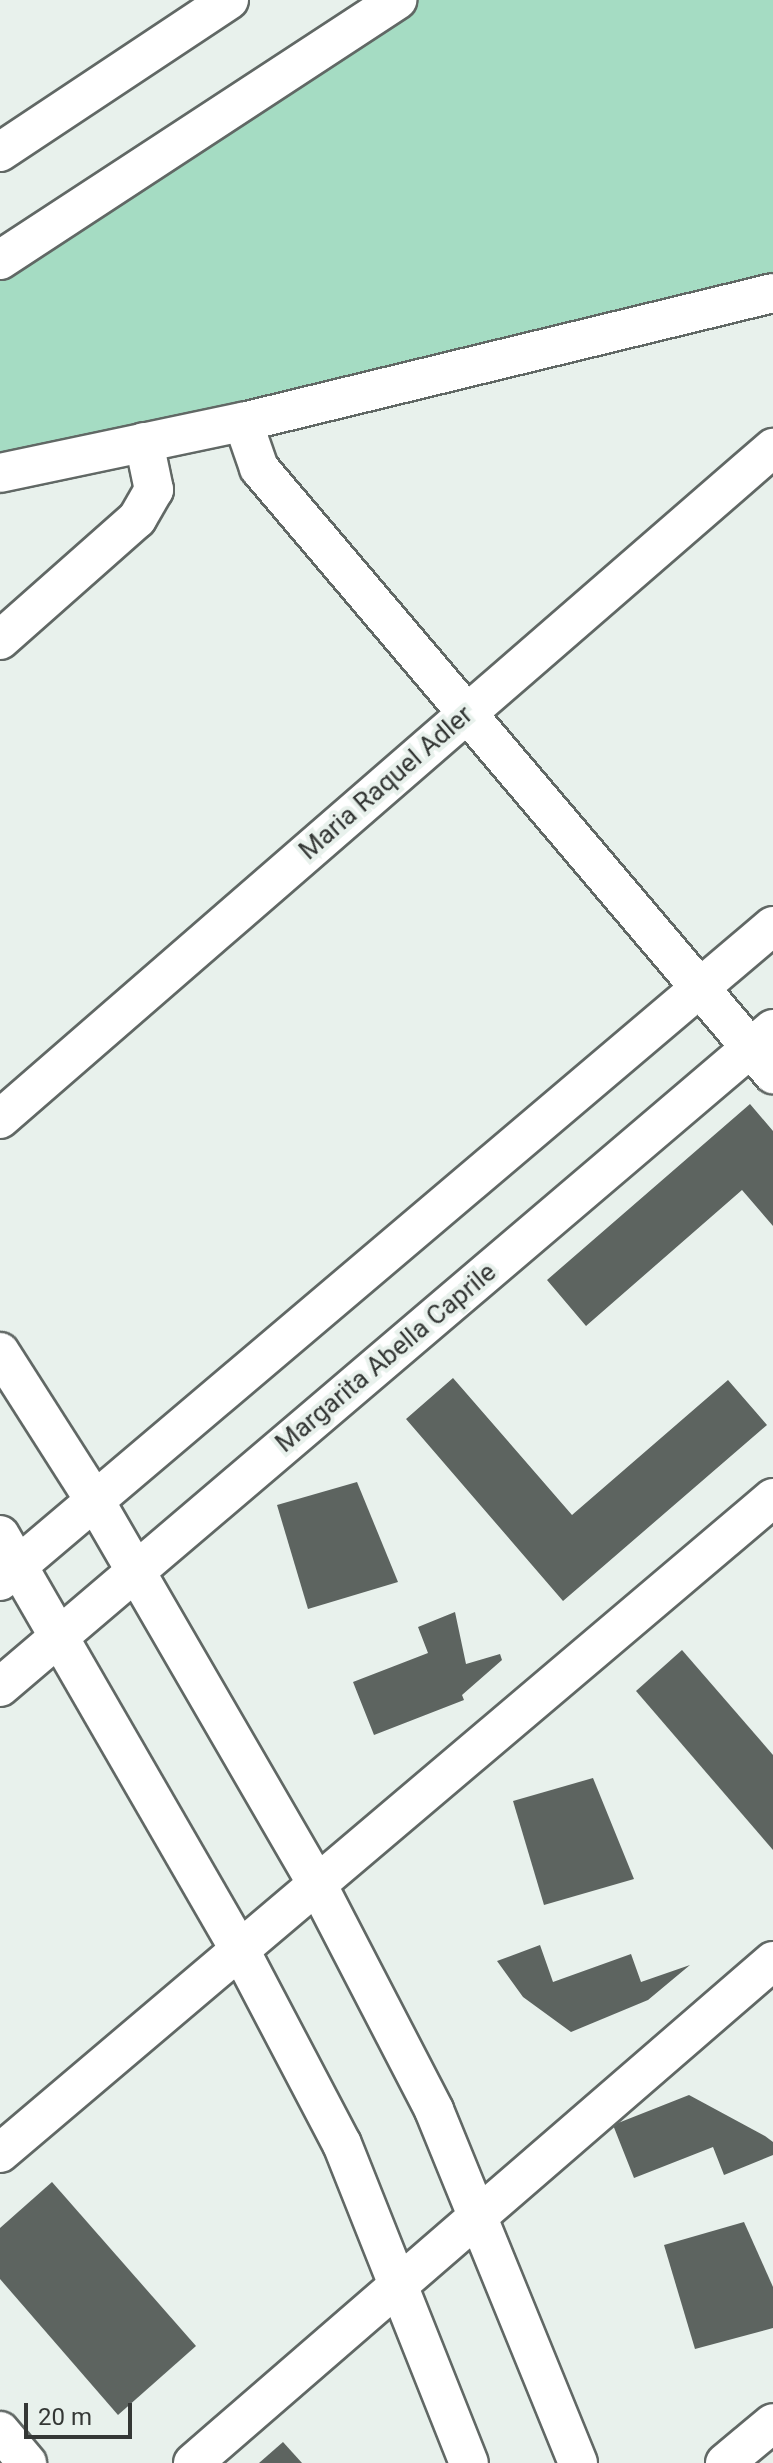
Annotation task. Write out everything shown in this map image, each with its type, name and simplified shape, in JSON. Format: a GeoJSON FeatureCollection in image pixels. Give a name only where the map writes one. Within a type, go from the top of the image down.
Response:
{"type":"FeatureCollection","features":[{"type":"Feature","properties":{"kind":"street"},"geometry":{"type":"LineString","coordinates":[[0,152],[229,0]]}},
{"type":"Feature","properties":{"kind":"street"},"geometry":{"type":"LineString","coordinates":[[0,260],[398,0]]}},
{"type":"Feature","properties":{"kind":"street"},"geometry":{"type":"LineString","coordinates":[[0,473],[243,422],[773,293]]}},
{"type":"Feature","properties":{"kind":"street"},"geometry":{"type":"LineString","coordinates":[[243,422],[259,468],[701,988],[766,1050]]}},
{"type":"Feature","properties":{"kind":"street"},"geometry":{"type":"LineString","coordinates":[[0,640],[137,519],[154,490],[144,442]]}},
{"type":"Feature","properties":{"kind":"street","name":"Maria Raquel Adler"},"geometry":{"type":"LineString","coordinates":[[0,1119],[773,448]]}},
{"type":"Feature","properties":{"kind":"street"},"geometry":{"type":"LineString","coordinates":[[469,2463],[403,2285],[342,2144],[240,1950],[59,1637],[6,1561],[95,1501],[773,926]]}},
{"type":"Feature","properties":{"kind":"street","name":"Margarita Abella Caprile"},"geometry":{"type":"LineString","coordinates":[[0,1687],[135,1571],[766,1050]]}},
{"type":"Feature","properties":{"kind":"street"},"geometry":{"type":"LineString","coordinates":[[0,1352],[95,1501],[316,1882],[434,2110],[578,2463]]}},
{"type":"Feature","properties":{"kind":"street"},"geometry":{"type":"LineString","coordinates":[[0,2153],[316,1882],[773,1498]]}},
{"type":"Feature","properties":{"kind":"street"},"geometry":{"type":"LineString","coordinates":[[193,2463],[480,2219],[773,1961]]}},
{"type":"Feature","properties":{"kind":"street"},"geometry":{"type":"LineString","coordinates":[[725,2463],[773,2423]]}},
{"type":"Feature","properties":{"kind":"street"},"geometry":{"type":"LineString","coordinates":[[0,2431],[27,2463]]}},
{"type":"Feature","properties":{"kind":"green space"},"geometry":{"type":"Polygon","coordinates":[[[398,0],[773,0],[773,273],[243,422],[0,473],[0,260],[398,0]]]}},
{"type":"Feature","properties":{"kind":"building"},"geometry":{"type":"Polygon","coordinates":[[[750,1104],[773,1131],[773,1226],[742,1190],[586,1326],[547,1280],[750,1104]]]}},
{"type":"Feature","properties":{"kind":"building"},"geometry":{"type":"Polygon","coordinates":[[[453,1378],[572,1515],[728,1380],[767,1425],[563,1601],[406,1419],[453,1378]]]}},
{"type":"Feature","properties":{"kind":"building"},"geometry":{"type":"Polygon","coordinates":[[[357,1482],[398,1582],[308,1609],[277,1505],[357,1482]]]}},
{"type":"Feature","properties":{"kind":"building"},"geometry":{"type":"Polygon","coordinates":[[[455,1612],[466,1664],[500,1654],[502,1660],[462,1695],[464,1700],[374,1735],[353,1682],[428,1653],[418,1627],[455,1612]]]}},
{"type":"Feature","properties":{"kind":"building"},"geometry":{"type":"Polygon","coordinates":[[[682,1650],[773,1755],[773,1850],[636,1691],[682,1650]]]}},
{"type":"Feature","properties":{"kind":"building"},"geometry":{"type":"Polygon","coordinates":[[[593,1778],[634,1879],[544,1905],[513,1801],[593,1778]]]}},
{"type":"Feature","properties":{"kind":"building"},"geometry":{"type":"Polygon","coordinates":[[[540,1945],[553,1982],[631,1954],[641,1982],[690,1965],[648,2000],[571,2032],[523,1997],[497,1961],[540,1945]]]}},
{"type":"Feature","properties":{"kind":"building"},"geometry":{"type":"Polygon","coordinates":[[[689,2095],[765,2136],[773,2142],[773,2155],[724,2175],[713,2147],[634,2178],[613,2125],[689,2095]]]}},
{"type":"Feature","properties":{"kind":"building"},"geometry":{"type":"Polygon","coordinates":[[[52,2182],[196,2346],[118,2415],[0,2279],[0,2228],[52,2182]]]}},
{"type":"Feature","properties":{"kind":"building"},"geometry":{"type":"Polygon","coordinates":[[[744,2222],[773,2287],[773,2328],[695,2349],[664,2245],[744,2222]]]}},
{"type":"Feature","properties":{"kind":"building"},"geometry":{"type":"Polygon","coordinates":[[[283,2442],[302,2463],[259,2463],[283,2442]]]}}]}
